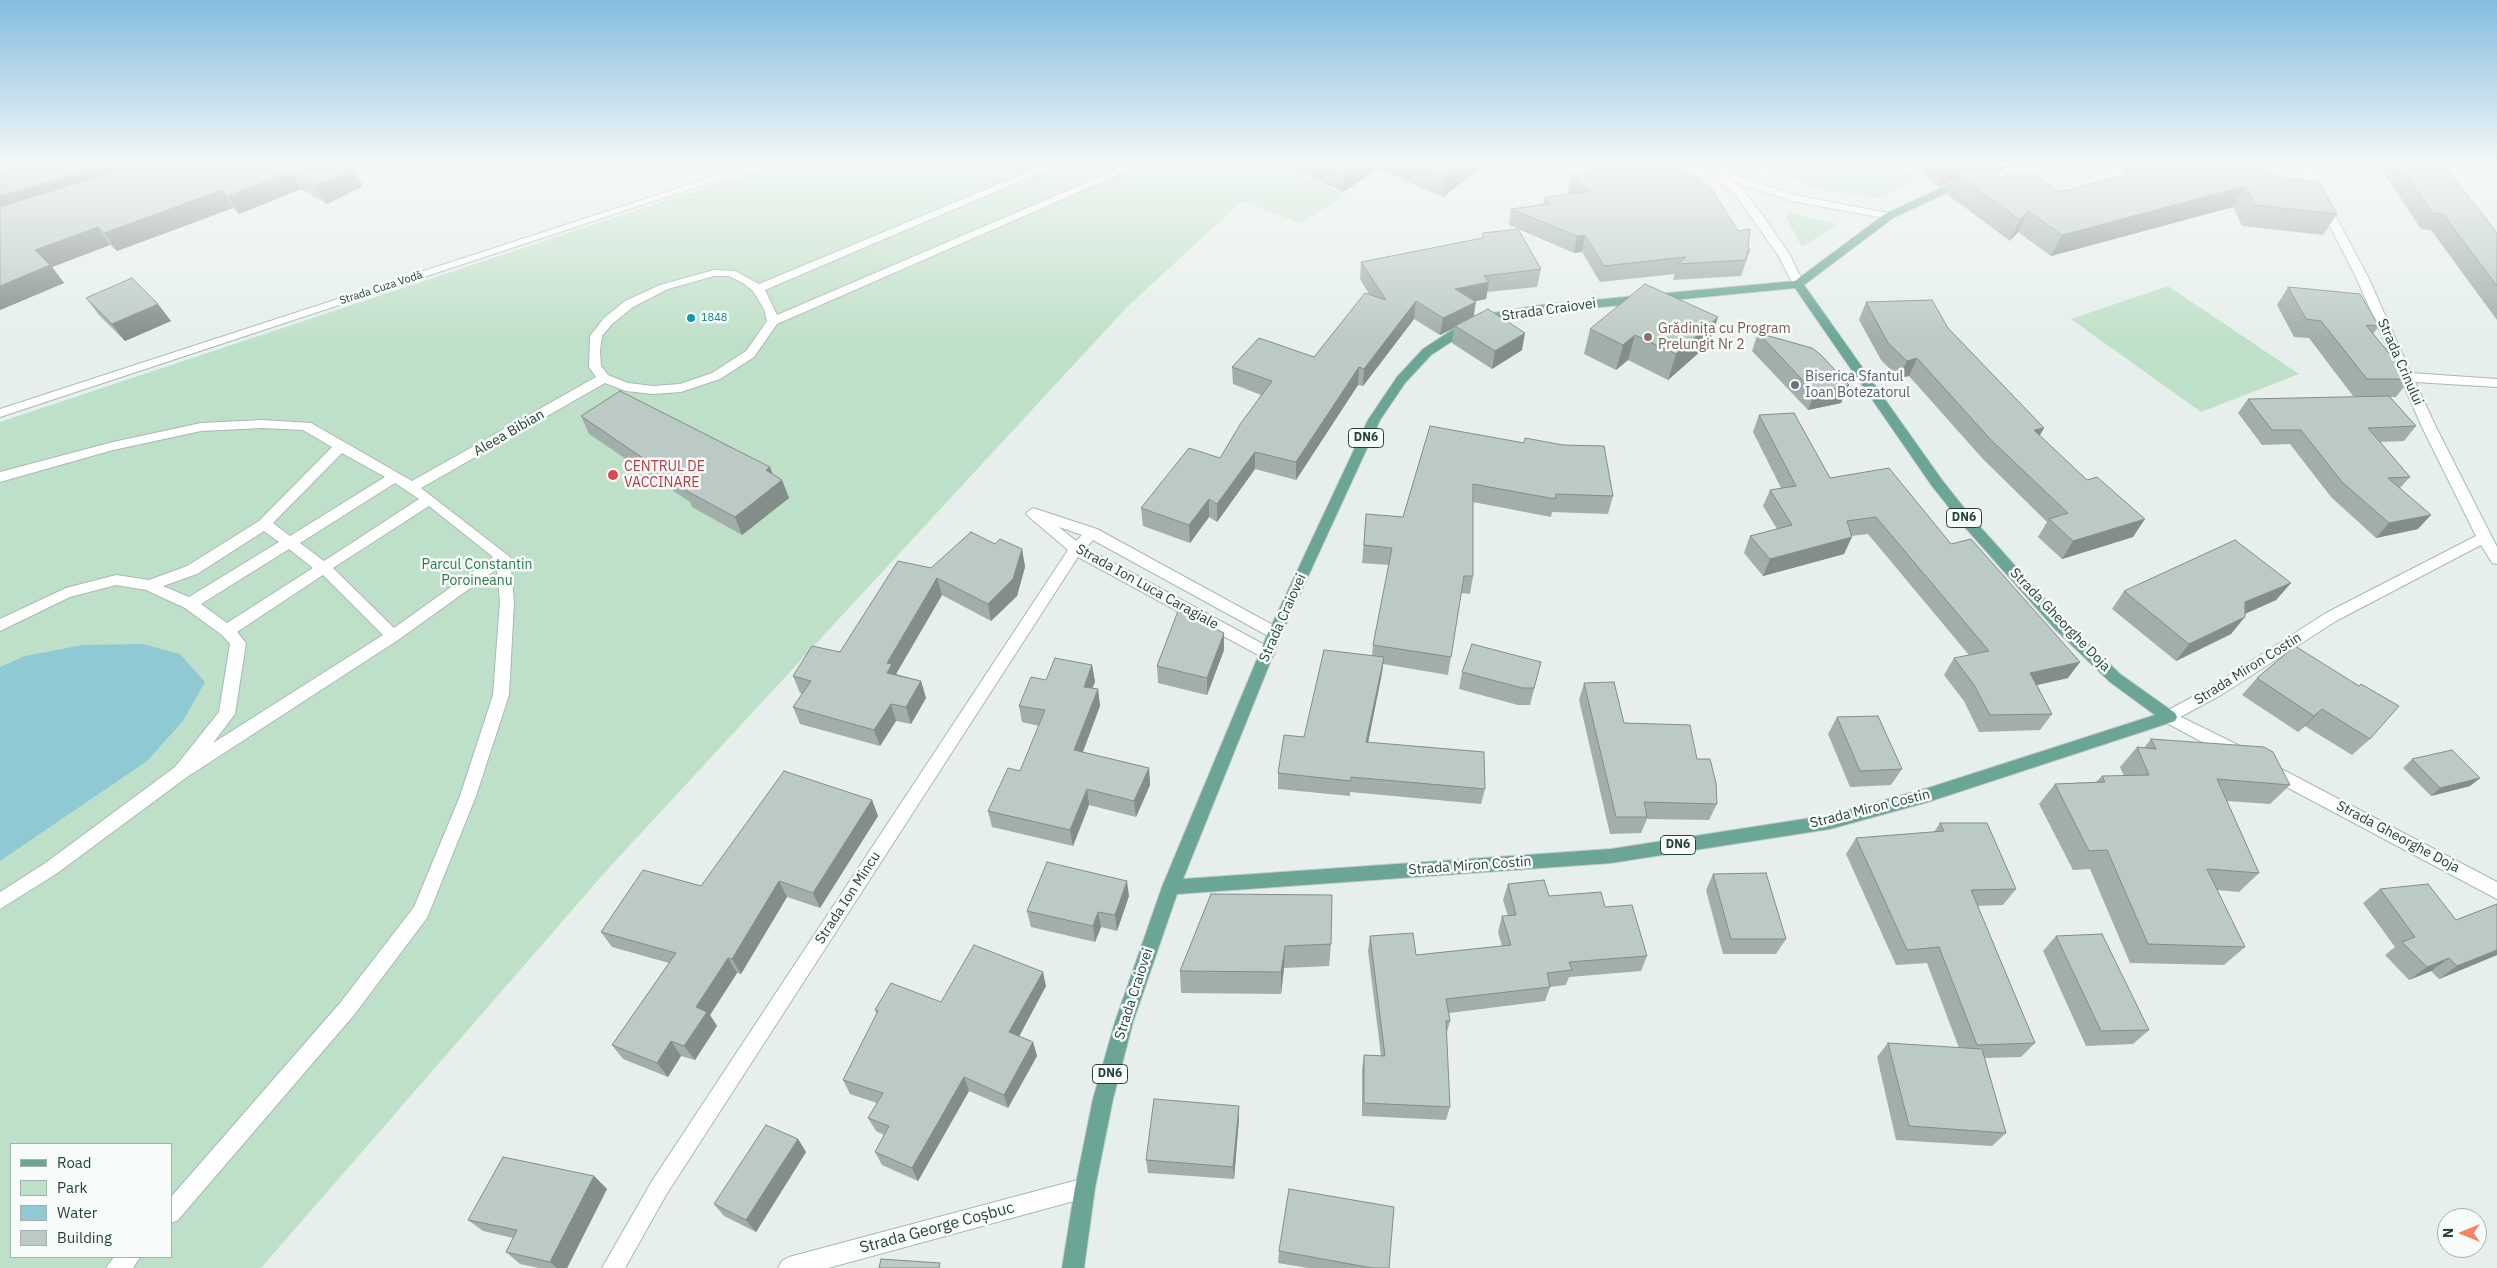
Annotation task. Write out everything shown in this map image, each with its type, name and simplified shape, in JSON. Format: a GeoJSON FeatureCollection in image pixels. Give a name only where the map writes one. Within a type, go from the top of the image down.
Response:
{"type":"FeatureCollection","features":[{"type":"Feature","properties":{"kind":"main road"},"geometry":{"type":"LineString","coordinates":[[1798,284],[1879,223]]}},
{"type":"Feature","properties":{"kind":"main road","name":"Strada Craiovei"},"geometry":{"type":"LineString","coordinates":[[1073,1268],[1085,1188],[1103,1099],[1124,1022],[1171,887],[1275,632],[1374,420],[1401,380],[1426,352],[1456,332],[1493,317],[1540,309],[1798,284]]}},
{"type":"Feature","properties":{"kind":"main road","name":"Strada Gheorghe Doja"},"geometry":{"type":"LineString","coordinates":[[1798,284],[1937,483],[1968,522],[2059,624],[2115,678],[2169,717]]}},
{"type":"Feature","properties":{"kind":"main road","name":"Strada Miron Costin"},"geometry":{"type":"LineString","coordinates":[[1171,887],[1611,856],[1830,822],[1928,795],[2169,717]]}},
{"type":"Feature","properties":{"kind":"street","name":"Strada Cuza Vodă"},"geometry":{"type":"LineString","coordinates":[[0,413],[581,223]]}},
{"type":"Feature","properties":{"kind":"street"},"geometry":{"type":"LineString","coordinates":[[758,289],[914,223]]}},
{"type":"Feature","properties":{"kind":"street"},"geometry":{"type":"LineString","coordinates":[[773,321],[770,309],[758,289],[748,280],[731,273],[714,273],[664,287],[629,304],[608,321],[596,336],[595,367],[604,378],[626,387],[654,390],[681,388],[716,376],[750,354],[773,321],[1000,223]]}},
{"type":"Feature","properties":{"kind":"street"},"geometry":{"type":"LineString","coordinates":[[1763,223],[1784,255],[1798,284]]}},
{"type":"Feature","properties":{"kind":"street","name":"Strada Crinului"},"geometry":{"type":"LineString","coordinates":[[2334,223],[2362,277],[2429,426],[2484,538],[2497,560]]}},
{"type":"Feature","properties":{"kind":"street"},"geometry":{"type":"LineString","coordinates":[[2407,377],[2497,383]]}},
{"type":"Feature","properties":{"kind":"street","name":"Aleea Bibian"},"geometry":{"type":"LineString","coordinates":[[412,487],[514,431],[604,378]]}},
{"type":"Feature","properties":{"kind":"street"},"geometry":{"type":"LineString","coordinates":[[0,477],[113,446],[201,427],[262,424],[306,426],[412,487],[504,557],[507,602],[501,694],[468,796],[422,912],[347,1010],[172,1212]]}},
{"type":"Feature","properties":{"kind":"street"},"geometry":{"type":"LineString","coordinates":[[148,585],[192,570],[264,524],[341,446]]}},
{"type":"Feature","properties":{"kind":"street"},"geometry":{"type":"LineString","coordinates":[[190,604],[395,477]]}},
{"type":"Feature","properties":{"kind":"street"},"geometry":{"type":"LineString","coordinates":[[227,631],[429,499]]}},
{"type":"Feature","properties":{"kind":"street","name":"Strada Ion Luca Caragiale"},"geometry":{"type":"LineString","coordinates":[[1267,653],[1076,549],[1033,513],[1092,533],[1275,632]]}},
{"type":"Feature","properties":{"kind":"street"},"geometry":{"type":"LineString","coordinates":[[264,524],[324,568],[393,636]]}},
{"type":"Feature","properties":{"kind":"street","name":"Strada Ion Mincu"},"geometry":{"type":"LineString","coordinates":[[613,1268],[660,1188],[1076,549],[1092,533]]}},
{"type":"Feature","properties":{"kind":"street","name":"Strada Miron Costin"},"geometry":{"type":"LineString","coordinates":[[2169,717],[2216,691],[2330,617],[2484,538]]}},
{"type":"Feature","properties":{"kind":"street"},"geometry":{"type":"LineString","coordinates":[[0,901],[50,869],[181,772],[393,636],[504,557]]}},
{"type":"Feature","properties":{"kind":"street"},"geometry":{"type":"LineString","coordinates":[[0,625],[66,593],[116,580],[148,585],[190,604],[227,631],[238,642],[227,714],[181,772]]}},
{"type":"Feature","properties":{"kind":"street","name":"Strada Gheorghe Doja"},"geometry":{"type":"LineString","coordinates":[[2169,717],[2497,891]]}},
{"type":"Feature","properties":{"kind":"street","name":"Strada George Coșbuc"},"geometry":{"type":"LineString","coordinates":[[789,1268],[1085,1188]]}},
{"type":"Feature","properties":{"kind":"street"},"geometry":{"type":"LineString","coordinates":[[118,1268],[129,1258]]}},
{"type":"Feature","properties":{"kind":"green space","name":"Parcul Constantin Poroineanu"},"geometry":{"type":"Polygon","coordinates":[[[598,223],[1218,223],[1127,307],[607,870],[261,1268],[0,1268],[0,422],[598,223]]]}},
{"type":"Feature","properties":{"kind":"green space"},"geometry":{"type":"Polygon","coordinates":[[[1789,223],[1838,224],[1802,247],[1789,223]]]}},
{"type":"Feature","properties":{"kind":"green space"},"geometry":{"type":"Polygon","coordinates":[[[2168,286],[2299,374],[2201,412],[2071,319],[2168,286]]]}},
{"type":"Feature","properties":{"kind":"water"},"geometry":{"type":"Polygon","coordinates":[[[143,644],[180,654],[205,682],[183,721],[147,761],[0,861],[0,667],[25,656],[83,645],[143,644]]]}},
{"type":"Feature","properties":{"kind":"building"},"geometry":{"type":"Polygon","coordinates":[[[0,223],[131,223],[104,233],[98,227],[35,250],[50,265],[0,286],[0,223]]]}},
{"type":"Feature","properties":{"kind":"building"},"geometry":{"type":"Polygon","coordinates":[[[1546,223],[1733,223],[1738,231],[1750,229],[1748,247],[1750,250],[1748,250],[1746,260],[1678,264],[1686,257],[1604,266],[1585,235],[1577,236],[1546,223]]]}},
{"type":"Feature","properties":{"kind":"building"},"geometry":{"type":"Polygon","coordinates":[[[2045,223],[2106,223],[2062,235],[2045,223]]]}},
{"type":"Feature","properties":{"kind":"building"},"geometry":{"type":"Polygon","coordinates":[[[2450,223],[2489,223],[2497,233],[2497,286],[2450,223]]]}},
{"type":"Feature","properties":{"kind":"building"},"geometry":{"type":"Polygon","coordinates":[[[1518,229],[1541,269],[1484,276],[1489,282],[1455,289],[1476,302],[1443,318],[1416,301],[1364,369],[1359,367],[1296,462],[1255,452],[1217,504],[1209,499],[1189,525],[1141,508],[1189,448],[1220,458],[1241,423],[1272,381],[1232,367],[1259,338],[1314,357],[1365,293],[1386,300],[1361,262],[1483,238],[1483,233],[1518,229]]]}},
{"type":"Feature","properties":{"kind":"building"},"geometry":{"type":"Polygon","coordinates":[[[132,278],[158,304],[112,324],[86,298],[132,278]]]}},
{"type":"Feature","properties":{"kind":"building"},"geometry":{"type":"Polygon","coordinates":[[[1645,284],[1718,317],[1676,354],[1635,335],[1623,345],[1590,329],[1645,284]]]}},
{"type":"Feature","properties":{"kind":"building"},"geometry":{"type":"Polygon","coordinates":[[[2288,287],[2360,294],[2379,326],[2366,325],[2410,379],[2367,379],[2321,321],[2306,319],[2288,287]]]}},
{"type":"Feature","properties":{"kind":"building"},"geometry":{"type":"Polygon","coordinates":[[[1932,300],[1948,328],[2044,428],[2034,430],[2087,480],[2097,477],[2145,519],[2073,541],[2049,519],[2068,513],[1991,440],[1917,358],[1907,361],[1888,343],[1866,302],[1932,300]]]}},
{"type":"Feature","properties":{"kind":"building"},"geometry":{"type":"Polygon","coordinates":[[[1488,309],[1525,333],[1495,351],[1455,326],[1488,309]]]}},
{"type":"Feature","properties":{"kind":"building"},"geometry":{"type":"Polygon","coordinates":[[[1758,333],[1812,348],[1849,385],[1815,393],[1758,333]]]}},
{"type":"Feature","properties":{"kind":"building"},"geometry":{"type":"Polygon","coordinates":[[[620,391],[770,467],[766,470],[782,480],[735,517],[685,490],[687,488],[581,416],[620,391]]]}},
{"type":"Feature","properties":{"kind":"building"},"geometry":{"type":"Polygon","coordinates":[[[2389,396],[2416,426],[2368,428],[2410,477],[2388,478],[2431,515],[2389,523],[2342,482],[2301,430],[2272,430],[2248,399],[2389,396]]]}},
{"type":"Feature","properties":{"kind":"building"},"geometry":{"type":"Polygon","coordinates":[[[1794,413],[1830,478],[1889,468],[1951,544],[1971,539],[2080,662],[2030,673],[2052,714],[1990,715],[1974,685],[1954,658],[1989,651],[1876,517],[1847,521],[1852,537],[1770,559],[1750,536],[1792,525],[1770,490],[1796,486],[1759,415],[1794,413]]]}},
{"type":"Feature","properties":{"kind":"building"},"geometry":{"type":"Polygon","coordinates":[[[1430,426],[1524,443],[1525,438],[1563,445],[1604,446],[1613,496],[1556,494],[1555,499],[1473,484],[1473,576],[1464,576],[1451,657],[1373,645],[1392,548],[1364,545],[1366,514],[1403,517],[1430,426]]]}},
{"type":"Feature","properties":{"kind":"building"},"geometry":{"type":"Polygon","coordinates":[[[971,532],[995,544],[1000,539],[1022,549],[1013,579],[988,604],[937,578],[887,663],[892,664],[887,673],[921,681],[906,707],[891,704],[874,730],[793,707],[811,681],[793,676],[812,646],[840,652],[898,561],[931,568],[971,532]]]}},
{"type":"Feature","properties":{"kind":"building"},"geometry":{"type":"Polygon","coordinates":[[[2235,540],[2291,583],[2245,602],[2245,617],[2189,644],[2124,591],[2235,540]]]}},
{"type":"Feature","properties":{"kind":"building"},"geometry":{"type":"Polygon","coordinates":[[[1178,611],[1224,633],[1207,678],[1157,666],[1178,611]]]}},
{"type":"Feature","properties":{"kind":"building"},"geometry":{"type":"Polygon","coordinates":[[[1472,644],[1541,662],[1534,688],[1522,688],[1462,672],[1472,644]]]}},
{"type":"Feature","properties":{"kind":"building"},"geometry":{"type":"Polygon","coordinates":[[[2295,646],[2359,686],[2361,684],[2399,706],[2370,739],[2322,709],[2314,716],[2257,678],[2295,646]]]}},
{"type":"Feature","properties":{"kind":"building"},"geometry":{"type":"Polygon","coordinates":[[[1324,650],[1384,657],[1366,742],[1484,752],[1485,789],[1351,777],[1351,781],[1278,773],[1284,735],[1304,737],[1324,650]]]}},
{"type":"Feature","properties":{"kind":"building"},"geometry":{"type":"Polygon","coordinates":[[[1055,658],[1092,665],[1084,687],[1098,689],[1074,750],[1149,768],[1134,801],[1087,789],[1070,830],[988,811],[1008,768],[1020,771],[1045,710],[1019,706],[1031,677],[1046,680],[1055,658]]]}},
{"type":"Feature","properties":{"kind":"building"},"geometry":{"type":"Polygon","coordinates":[[[1614,682],[1624,723],[1690,725],[1697,759],[1710,759],[1716,783],[1717,804],[1644,802],[1647,817],[1616,817],[1584,683],[1614,682]]]}},
{"type":"Feature","properties":{"kind":"building"},"geometry":{"type":"Polygon","coordinates":[[[1878,716],[1902,769],[1860,771],[1837,717],[1878,716]]]}},
{"type":"Feature","properties":{"kind":"building"},"geometry":{"type":"Polygon","coordinates":[[[2151,739],[2264,747],[2273,752],[2290,785],[2217,779],[2259,873],[2207,869],[2245,947],[2148,944],[2107,850],[2089,851],[2055,784],[2105,782],[2102,776],[2149,775],[2137,747],[2156,749],[2151,739]]]}},
{"type":"Feature","properties":{"kind":"building"},"geometry":{"type":"Polygon","coordinates":[[[2452,750],[2480,778],[2440,788],[2412,759],[2452,750]]]}},
{"type":"Feature","properties":{"kind":"building"},"geometry":{"type":"Polygon","coordinates":[[[784,771],[872,800],[813,893],[779,881],[732,959],[728,958],[696,1007],[707,1012],[684,1046],[671,1041],[657,1063],[612,1045],[676,953],[601,932],[643,870],[701,886],[784,771]]]}},
{"type":"Feature","properties":{"kind":"building"},"geometry":{"type":"Polygon","coordinates":[[[1940,823],[1987,823],[2016,889],[1971,890],[2035,1043],[1977,1045],[1939,947],[1907,950],[1856,838],[1944,831],[1940,823]]]}},
{"type":"Feature","properties":{"kind":"building"},"geometry":{"type":"Polygon","coordinates":[[[1047,862],[1127,881],[1115,915],[1098,912],[1093,926],[1027,911],[1047,862]]]}},
{"type":"Feature","properties":{"kind":"building"},"geometry":{"type":"Polygon","coordinates":[[[1766,873],[1786,939],[1731,939],[1713,874],[1766,873]]]}},
{"type":"Feature","properties":{"kind":"building"},"geometry":{"type":"Polygon","coordinates":[[[1544,880],[1549,896],[1601,892],[1605,907],[1632,905],[1647,956],[1569,962],[1572,970],[1547,973],[1550,987],[1446,999],[1450,1021],[1446,1021],[1450,1107],[1364,1103],[1364,1055],[1385,1056],[1370,936],[1413,933],[1416,955],[1511,945],[1502,916],[1516,915],[1508,884],[1544,880]]]}},
{"type":"Feature","properties":{"kind":"building"},"geometry":{"type":"Polygon","coordinates":[[[2428,884],[2456,920],[2497,904],[2497,950],[2457,966],[2449,958],[2427,967],[2402,942],[2415,937],[2380,889],[2428,884]]]}},
{"type":"Feature","properties":{"kind":"building"},"geometry":{"type":"Polygon","coordinates":[[[1211,894],[1332,895],[1331,944],[1285,946],[1281,972],[1180,971],[1211,894]]]}},
{"type":"Feature","properties":{"kind":"building"},"geometry":{"type":"Polygon","coordinates":[[[2102,934],[2149,1030],[2101,1031],[2056,936],[2102,934]]]}},
{"type":"Feature","properties":{"kind":"building"},"geometry":{"type":"Polygon","coordinates":[[[974,945],[1043,972],[1009,1032],[1033,1042],[1004,1095],[964,1077],[912,1168],[875,1152],[889,1126],[868,1118],[883,1093],[843,1080],[878,1011],[875,1010],[891,983],[941,1002],[974,945]]]}},
{"type":"Feature","properties":{"kind":"building"},"geometry":{"type":"Polygon","coordinates":[[[1888,1043],[1982,1049],[2006,1133],[1909,1126],[1888,1043]]]}},
{"type":"Feature","properties":{"kind":"building"},"geometry":{"type":"Polygon","coordinates":[[[1154,1099],[1239,1106],[1233,1167],[1146,1160],[1154,1099]]]}},
{"type":"Feature","properties":{"kind":"building"},"geometry":{"type":"Polygon","coordinates":[[[766,1125],[798,1139],[746,1220],[714,1204],[766,1125]]]}},
{"type":"Feature","properties":{"kind":"building"},"geometry":{"type":"Polygon","coordinates":[[[503,1157],[594,1176],[550,1262],[506,1252],[517,1230],[468,1220],[503,1157]]]}},
{"type":"Feature","properties":{"kind":"building"},"geometry":{"type":"Polygon","coordinates":[[[1289,1189],[1394,1207],[1389,1268],[1372,1268],[1279,1251],[1289,1189]]]}},
{"type":"Feature","properties":{"kind":"building"},"geometry":{"type":"Polygon","coordinates":[[[881,1259],[940,1263],[939,1268],[879,1268],[881,1259]]]}},
{"type":"Feature","properties":{"kind":"place","name":"1848"},"geometry":{"type":"Point","coordinates":[691,318]}},
{"type":"Feature","properties":{"kind":"place","name":"Grădinița cu Program Prelungit Nr 2"},"geometry":{"type":"Point","coordinates":[1648,337]}},
{"type":"Feature","properties":{"kind":"place","name":"Biserica Sfantul Ioan Botezatorul"},"geometry":{"type":"Point","coordinates":[1795,385]}},
{"type":"Feature","properties":{"kind":"place","name":"CENTRUL DE VACCINARE"},"geometry":{"type":"Point","coordinates":[613,475]}}]}
